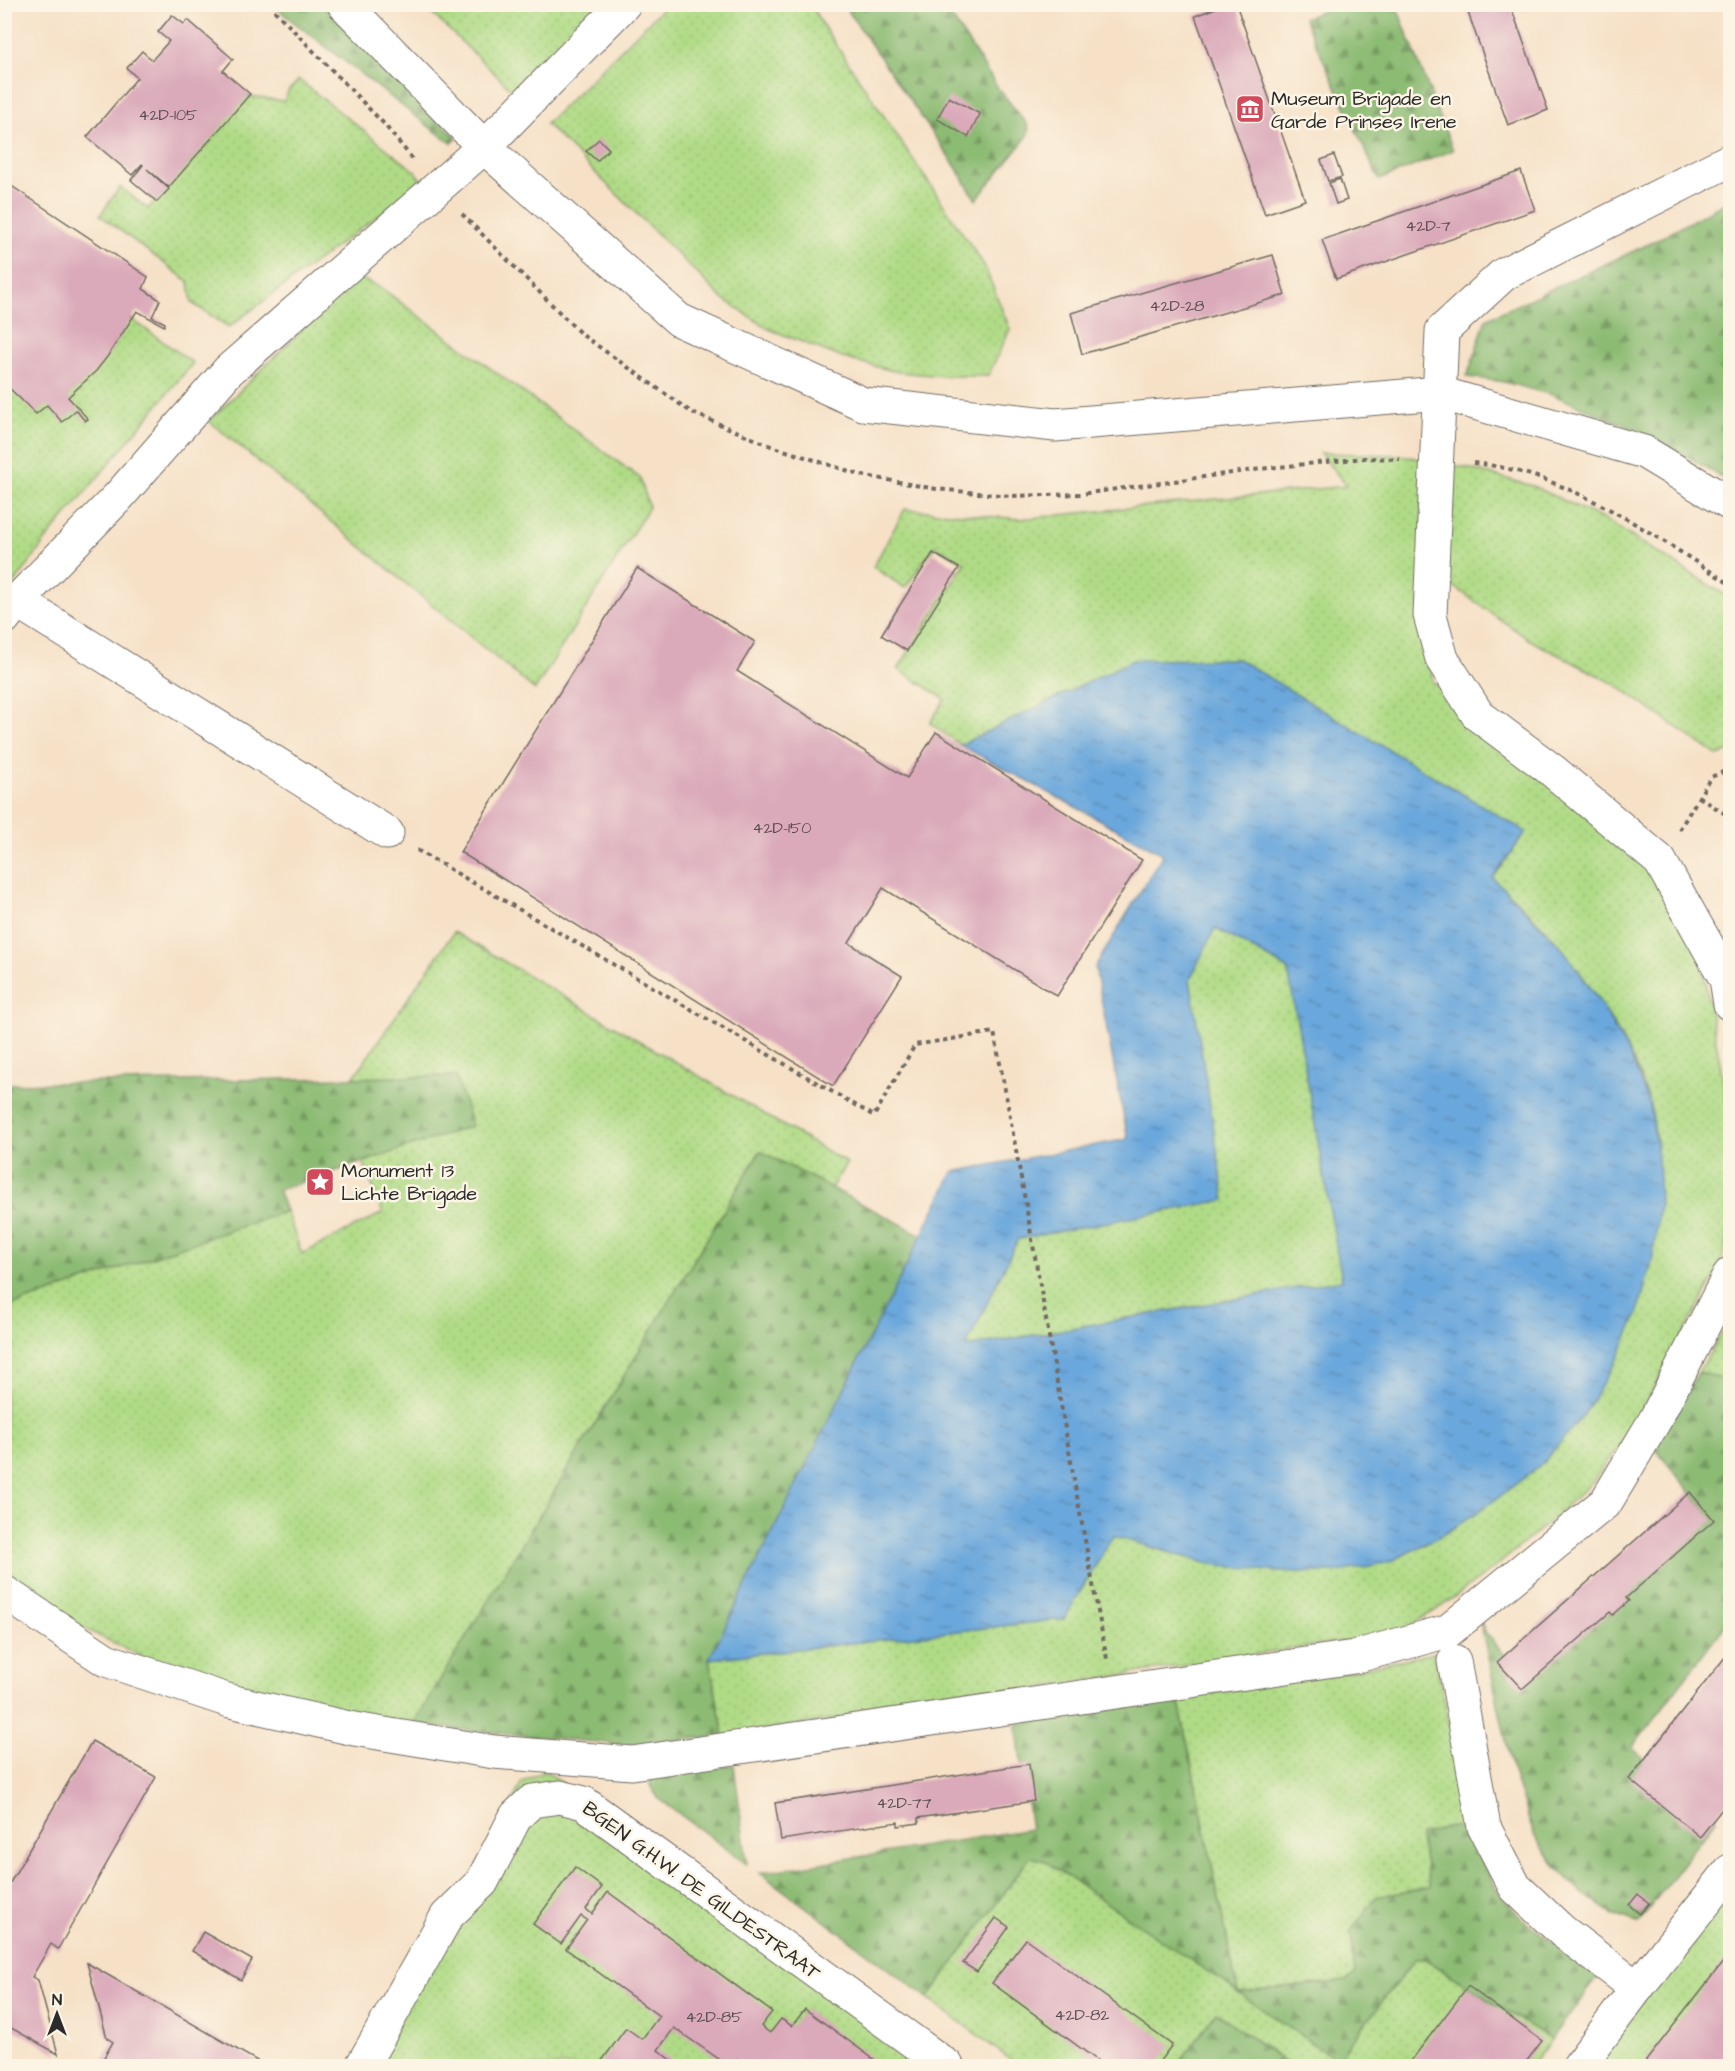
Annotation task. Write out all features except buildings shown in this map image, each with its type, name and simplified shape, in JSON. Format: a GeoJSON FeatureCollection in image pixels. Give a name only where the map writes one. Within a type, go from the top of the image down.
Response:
{"type":"FeatureCollection","features":[{"type":"Feature","properties":{"kind":"lane"},"geometry":{"type":"LineString","coordinates":[[344,4],[484,147],[679,320],[863,404],[1055,425],[1440,393],[1644,452],[1731,504]]}},
{"type":"Feature","properties":{"kind":"lane"},"geometry":{"type":"LineString","coordinates":[[387,833],[11,609],[119,496],[228,371],[484,147],[624,4]]}},
{"type":"Feature","properties":{"kind":"lane"},"geometry":{"type":"LineString","coordinates":[[1731,160],[1504,274],[1442,331],[1430,615],[1442,659],[1478,715],[1553,771],[1660,861],[1726,979],[1731,1004]]}},
{"type":"Feature","properties":{"kind":"lane"},"geometry":{"type":"LineString","coordinates":[[4,1592],[106,1660],[230,1701],[354,1729],[506,1753],[632,1763],[1354,1657],[1448,1631],[1606,1502],[1654,1420],[1731,1274]]}},
{"type":"Feature","properties":{"kind":"lane"},"geometry":{"type":"LineString","coordinates":[[1454,1661],[1484,1827],[1515,1887],[1562,1931],[1637,1988]]}},
{"type":"Feature","properties":{"kind":"lane","name":"BGEN G.H.W. DE GILDESTRAAT"},"geometry":{"type":"LineString","coordinates":[[362,2067],[447,1916],[482,1882],[516,1816],[532,1801],[560,1797],[584,1803],[947,2067]]}},
{"type":"Feature","properties":{"kind":"lane"},"geometry":{"type":"LineString","coordinates":[[1579,2067],[1637,1988],[1731,1871]]}},
{"type":"Feature","properties":{"kind":"path"},"geometry":{"type":"LineString","coordinates":[[1660,861],[1711,777],[1731,769]]}},
{"type":"Feature","properties":{"kind":"path"},"geometry":{"type":"LineString","coordinates":[[1699,797],[1731,817]]}},
{"type":"Feature","properties":{"kind":"path"},"geometry":{"type":"LineString","coordinates":[[387,833],[874,1116],[915,1045],[993,1032],[1114,1692]]}},
{"type":"Feature","properties":{"kind":"green space"},"geometry":{"type":"Polygon","coordinates":[[[1343,4],[1396,5],[1453,150],[1379,180],[1304,18],[1343,4]]]}},
{"type":"Feature","properties":{"kind":"green space"},"geometry":{"type":"Polygon","coordinates":[[[272,5],[323,5],[457,138],[452,143],[432,129],[272,5]]]}},
{"type":"Feature","properties":{"kind":"green space"},"geometry":{"type":"Polygon","coordinates":[[[423,5],[598,5],[512,90],[423,5]]]}},
{"type":"Feature","properties":{"kind":"green space"},"geometry":{"type":"Polygon","coordinates":[[[666,5],[812,5],[818,18],[984,265],[1010,329],[988,376],[945,376],[897,372],[843,358],[769,329],[723,299],[546,124],[666,5]]]}},
{"type":"Feature","properties":{"kind":"green space"},"geometry":{"type":"Polygon","coordinates":[[[844,5],[951,16],[998,88],[1027,124],[1029,130],[1026,138],[976,200],[956,167],[844,5]]]}},
{"type":"Feature","properties":{"kind":"green space"},"geometry":{"type":"Polygon","coordinates":[[[299,80],[415,171],[421,180],[399,200],[229,327],[192,303],[189,282],[100,215],[120,187],[148,209],[242,95],[284,101],[289,90],[299,80]]]}},
{"type":"Feature","properties":{"kind":"green space"},"geometry":{"type":"Polygon","coordinates":[[[1730,200],[1730,482],[1673,448],[1553,395],[1504,382],[1467,377],[1486,319],[1651,243],[1730,200]]]}},
{"type":"Feature","properties":{"kind":"green space"},"geometry":{"type":"Polygon","coordinates":[[[5,229],[193,363],[48,537],[5,597],[5,229]]]}},
{"type":"Feature","properties":{"kind":"green space"},"geometry":{"type":"Polygon","coordinates":[[[361,279],[381,288],[640,478],[649,507],[535,690],[209,421],[350,283],[361,279]]]}},
{"type":"Feature","properties":{"kind":"green space"},"geometry":{"type":"Polygon","coordinates":[[[1320,453],[1399,455],[1467,468],[1533,486],[1605,520],[1730,598],[1730,751],[1718,756],[1611,682],[1528,639],[1439,576],[1420,605],[1433,682],[1502,734],[1626,835],[1698,941],[1730,1119],[1730,1229],[1720,1267],[1628,1435],[1594,1480],[1547,1524],[1489,1572],[1436,1610],[1397,1633],[724,1736],[709,1659],[1064,1619],[1113,1536],[1210,1564],[1444,1534],[1498,1498],[1544,1462],[1660,1204],[1653,1117],[1644,1085],[1624,1043],[1586,981],[1553,937],[1493,878],[1526,832],[1133,660],[960,745],[930,723],[945,699],[898,669],[965,563],[935,546],[905,588],[873,567],[905,509],[1020,519],[1347,486],[1320,453]]]}},
{"type":"Feature","properties":{"kind":"green space"},"geometry":{"type":"Polygon","coordinates":[[[1215,928],[1288,969],[1343,1280],[965,1347],[1018,1239],[1224,1200],[1190,979],[1215,928]]]}},
{"type":"Feature","properties":{"kind":"green space"},"geometry":{"type":"Polygon","coordinates":[[[454,932],[847,1163],[831,1188],[760,1151],[413,1725],[251,1694],[143,1657],[83,1628],[5,1570],[5,1308],[286,1211],[302,1254],[383,1213],[363,1161],[471,1126],[456,1076],[353,1078],[454,932]]]}},
{"type":"Feature","properties":{"kind":"green space"},"geometry":{"type":"Polygon","coordinates":[[[456,1076],[472,1126],[278,1190],[286,1211],[5,1308],[5,1084],[456,1076]]]}},
{"type":"Feature","properties":{"kind":"green space"},"geometry":{"type":"Polygon","coordinates":[[[760,1151],[922,1235],[709,1659],[724,1736],[626,1745],[413,1725],[760,1151]]]}},
{"type":"Feature","properties":{"kind":"green space"},"geometry":{"type":"Polygon","coordinates":[[[1730,1315],[1730,1379],[1698,1373],[1724,1329],[1730,1315]]]}},
{"type":"Feature","properties":{"kind":"green space"},"geometry":{"type":"Polygon","coordinates":[[[1698,1373],[1730,1379],[1730,1619],[1632,1748],[1717,1818],[1638,1923],[1613,1915],[1582,1893],[1557,1868],[1534,1835],[1512,1769],[1480,1620],[1486,1633],[1521,1674],[1708,1514],[1653,1446],[1698,1373]]]}},
{"type":"Feature","properties":{"kind":"green space"},"geometry":{"type":"Polygon","coordinates":[[[1434,1653],[1472,1826],[1431,1887],[1351,1931],[1355,1974],[1346,1981],[1239,1993],[1337,2060],[1415,1959],[1425,1959],[1551,2040],[1531,2066],[1290,2066],[1216,2012],[1178,2066],[1019,2066],[928,1998],[1030,1857],[1043,1860],[1238,1992],[1178,1698],[1340,1673],[1434,1653]]]}},
{"type":"Feature","properties":{"kind":"green space"},"geometry":{"type":"Polygon","coordinates":[[[1178,1698],[1238,1993],[1043,1860],[1030,1857],[928,1998],[760,1873],[1031,1829],[1016,1724],[1178,1698]]]}},
{"type":"Feature","properties":{"kind":"green space"},"geometry":{"type":"Polygon","coordinates":[[[734,1765],[747,1864],[658,1798],[650,1785],[649,1775],[734,1765]]]}},
{"type":"Feature","properties":{"kind":"green space"},"geometry":{"type":"Polygon","coordinates":[[[542,1772],[547,1772],[944,2066],[373,2066],[522,1782],[542,1772]]]}},
{"type":"Feature","properties":{"kind":"green space"},"geometry":{"type":"Polygon","coordinates":[[[1472,1826],[1479,1854],[1503,1897],[1537,1930],[1602,1972],[1551,2040],[1426,1959],[1415,1959],[1337,2060],[1238,1993],[1346,1981],[1355,1974],[1351,1931],[1376,1897],[1430,1887],[1420,1835],[1449,1827],[1472,1826]]]}},
{"type":"Feature","properties":{"kind":"green space"},"geometry":{"type":"Polygon","coordinates":[[[1730,1881],[1730,2066],[1590,2066],[1730,1881]]]}},
{"type":"Feature","properties":{"kind":"green space"},"geometry":{"type":"Polygon","coordinates":[[[1216,2012],[1290,2066],[1178,2066],[1216,2012]]]}},
{"type":"Feature","properties":{"kind":"water"},"geometry":{"type":"Polygon","coordinates":[[[1238,659],[1526,832],[1493,878],[1560,945],[1596,996],[1629,1053],[1650,1105],[1658,1158],[1660,1204],[1652,1261],[1637,1315],[1619,1356],[1585,1413],[1544,1462],[1498,1498],[1444,1534],[1390,1562],[1339,1572],[1277,1572],[1210,1564],[1113,1536],[1064,1619],[709,1659],[953,1172],[1128,1139],[1095,967],[1163,854],[960,745],[1133,660],[1238,659]],[[1215,928],[1190,979],[1225,1200],[1018,1239],[966,1347],[1342,1280],[1288,969],[1215,928]]]}},
{"type":"Feature","properties":{"kind":"place","name":"Museum Brigade en Garde Prinses Irene"},"geometry":{"type":"Point","coordinates":[1250,109]}},
{"type":"Feature","properties":{"kind":"place","name":"Monument 13 Lichte Brigade"},"geometry":{"type":"Point","coordinates":[320,1182]}}]}
